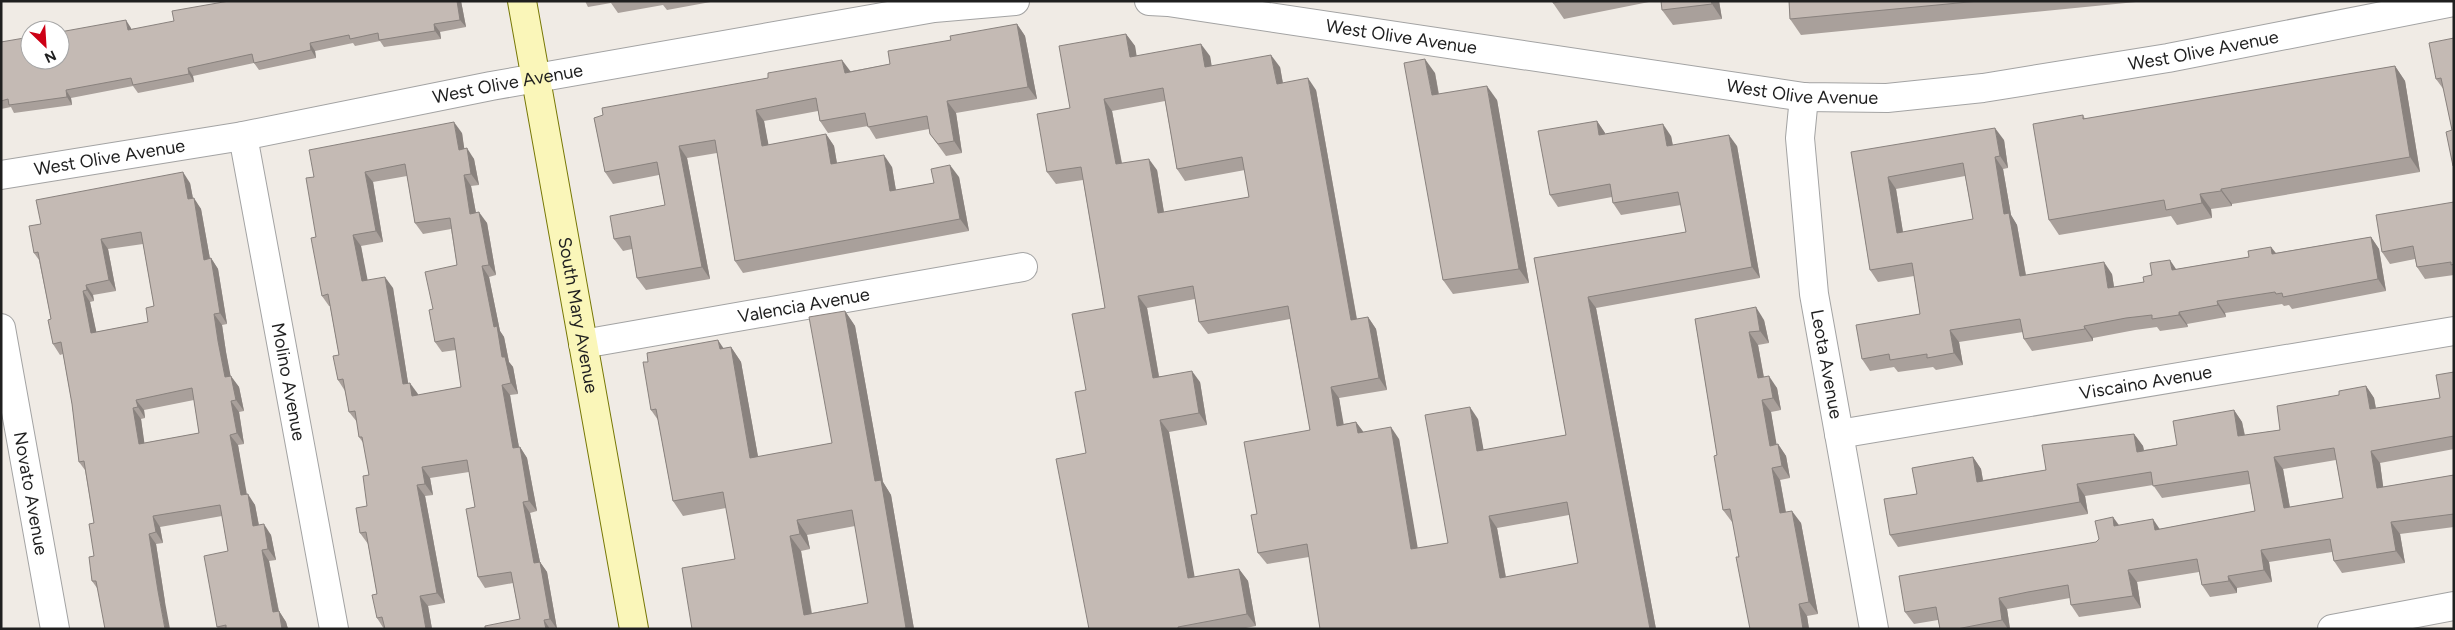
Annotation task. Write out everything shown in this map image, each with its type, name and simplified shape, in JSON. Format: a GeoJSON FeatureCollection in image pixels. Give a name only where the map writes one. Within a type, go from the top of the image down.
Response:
{"type":"FeatureCollection","features":[{"type":"Feature","properties":{"kind":"main road","name":"South Mary Avenue"},"geometry":{"type":"LineString","coordinates":[[522,1],[634,629]]}},
{"type":"Feature","properties":{"kind":"street","name":"West Olive Avenue"},"geometry":{"type":"LineString","coordinates":[[1,174],[244,136],[536,78],[934,8],[1015,1]]}},
{"type":"Feature","properties":{"kind":"street","name":"West Olive Avenue"},"geometry":{"type":"LineString","coordinates":[[1149,1],[1168,2],[1330,25],[1804,97],[1887,98],[1983,88],[2168,58],[2454,2]]}},
{"type":"Feature","properties":{"kind":"street","name":"Leota Avenue"},"geometry":{"type":"LineString","coordinates":[[1804,97],[1800,138],[1814,294],[1874,629]]}},
{"type":"Feature","properties":{"kind":"street","name":"Molino Avenue"},"geometry":{"type":"LineString","coordinates":[[244,136],[334,629]]}},
{"type":"Feature","properties":{"kind":"street","name":"Valencia Avenue"},"geometry":{"type":"LineString","coordinates":[[583,344],[1023,267]]}},
{"type":"Feature","properties":{"kind":"street","name":"Novato Avenue"},"geometry":{"type":"LineString","coordinates":[[1,328],[55,629]]}},
{"type":"Feature","properties":{"kind":"street","name":"Viscaino Avenue"},"geometry":{"type":"LineString","coordinates":[[1839,434],[2454,331]]}},
{"type":"Feature","properties":{"kind":"street"},"geometry":{"type":"LineString","coordinates":[[2332,629],[2454,606]]}},
{"type":"Feature","properties":{"kind":"building"},"geometry":{"type":"Polygon","coordinates":[[[229,1],[457,1],[460,20],[434,24],[435,31],[379,40],[378,33],[350,39],[349,35],[310,43],[311,50],[254,63],[252,54],[188,68],[189,74],[133,85],[131,78],[66,90],[67,97],[9,105],[8,99],[1,101],[1,42],[20,39],[20,70],[70,70],[70,30],[126,20],[128,30],[174,21],[172,11],[229,1]]]}},
{"type":"Feature","properties":{"kind":"building"},"geometry":{"type":"Polygon","coordinates":[[[1661,1],[1711,1],[1712,4],[1662,10],[1661,1]]]}},
{"type":"Feature","properties":{"kind":"building"},"geometry":{"type":"Polygon","coordinates":[[[1789,1],[1979,1],[1790,19],[1789,1]]]}},
{"type":"Feature","properties":{"kind":"building"},"geometry":{"type":"Polygon","coordinates":[[[1017,24],[1028,87],[947,101],[954,141],[938,144],[930,134],[927,116],[868,127],[865,113],[820,121],[816,98],[756,110],[762,146],[826,134],[831,164],[884,155],[890,191],[934,183],[931,169],[950,165],[960,219],[735,261],[715,140],[679,146],[702,267],[637,278],[630,236],[614,239],[610,216],[665,205],[657,162],[605,172],[594,118],[603,115],[602,108],[768,78],[768,73],[842,60],[845,73],[890,64],[888,51],[951,40],[950,36],[1017,24]]]}},
{"type":"Feature","properties":{"kind":"building"},"geometry":{"type":"Polygon","coordinates":[[[1126,34],[1130,57],[1201,44],[1205,67],[1271,55],[1277,84],[1308,78],[1351,320],[1368,317],[1379,378],[1331,387],[1337,426],[1356,422],[1358,433],[1391,427],[1411,549],[1448,543],[1425,415],[1470,407],[1477,451],[1566,435],[1534,258],[1686,232],[1678,192],[1613,203],[1610,184],[1550,195],[1538,131],[1597,121],[1599,135],[1663,124],[1667,146],[1729,135],[1752,267],[1588,297],[1650,629],[1320,629],[1307,544],[1258,553],[1251,515],[1257,514],[1244,442],[1310,430],[1288,306],[1199,322],[1193,286],[1138,296],[1153,378],[1192,371],[1199,413],[1160,420],[1188,578],[1239,569],[1247,614],[1178,627],[1178,629],[1089,629],[1056,459],[1086,453],[1075,392],[1086,390],[1072,314],[1105,308],[1081,167],[1047,172],[1037,114],[1070,108],[1059,46],[1126,34]],[[1163,88],[1104,99],[1116,164],[1149,159],[1158,213],[1249,197],[1242,157],[1177,169],[1163,88]],[[1567,502],[1489,516],[1500,578],[1578,563],[1567,502]]]}},
{"type":"Feature","properties":{"kind":"building"},"geometry":{"type":"Polygon","coordinates":[[[2454,38],[2453,166],[2446,132],[2452,130],[2441,78],[2436,79],[2429,43],[2454,38]]]}},
{"type":"Feature","properties":{"kind":"building"},"geometry":{"type":"Polygon","coordinates":[[[1425,59],[1432,95],[1487,86],[1519,269],[1443,280],[1404,63],[1425,59]]]}},
{"type":"Feature","properties":{"kind":"building"},"geometry":{"type":"Polygon","coordinates":[[[2395,66],[2410,157],[2221,189],[2221,191],[2200,194],[2202,203],[2166,210],[2164,200],[2049,220],[2033,124],[2083,115],[2083,119],[2395,66]]]}},
{"type":"Feature","properties":{"kind":"building"},"geometry":{"type":"Polygon","coordinates":[[[454,122],[459,150],[467,148],[471,174],[464,175],[470,214],[479,212],[489,265],[482,266],[494,327],[497,326],[502,357],[505,357],[511,383],[502,385],[513,448],[520,447],[529,501],[523,502],[534,563],[540,562],[550,619],[544,620],[546,629],[485,629],[485,626],[520,619],[511,572],[478,577],[466,509],[475,507],[467,460],[422,467],[425,484],[417,485],[437,593],[420,596],[426,629],[385,629],[382,617],[377,618],[372,595],[377,594],[366,532],[360,533],[356,508],[367,506],[363,476],[369,475],[362,437],[359,437],[355,411],[349,412],[343,379],[338,380],[333,356],[339,355],[328,294],[322,296],[311,238],[316,237],[306,178],[314,177],[309,150],[454,122]],[[405,164],[365,172],[376,231],[353,235],[362,281],[385,277],[403,384],[410,383],[412,396],[461,387],[454,338],[435,342],[429,310],[433,309],[425,272],[457,265],[450,218],[415,223],[405,164]]]}},
{"type":"Feature","properties":{"kind":"building"},"geometry":{"type":"Polygon","coordinates":[[[1995,128],[2000,156],[1995,157],[2004,214],[2009,213],[2020,276],[2104,262],[2108,288],[2144,282],[2143,277],[2152,275],[2150,263],[2170,260],[2172,270],[2249,257],[2248,251],[2271,247],[2272,254],[2371,237],[2378,279],[2283,297],[2282,293],[2276,294],[2275,292],[2217,301],[2218,305],[2179,312],[2179,315],[2152,319],[2152,315],[2126,318],[2084,326],[2085,329],[2024,339],[2020,319],[1950,330],[1954,353],[1927,358],[1927,354],[1890,360],[1889,354],[1862,359],[1856,325],[1920,314],[1912,263],[1870,270],[1851,152],[1995,128]],[[1963,163],[1888,177],[1897,233],[1973,219],[1963,163]]]}},
{"type":"Feature","properties":{"kind":"building"},"geometry":{"type":"Polygon","coordinates":[[[183,172],[188,199],[194,198],[204,260],[211,258],[220,313],[214,314],[218,341],[225,377],[231,376],[236,400],[231,401],[237,433],[230,435],[241,495],[248,494],[253,526],[264,524],[268,549],[262,550],[273,612],[279,611],[282,629],[226,629],[226,625],[217,627],[204,556],[228,551],[220,505],[153,516],[156,532],[149,534],[165,629],[105,629],[96,581],[92,581],[89,557],[94,556],[89,524],[94,523],[84,461],[79,462],[72,404],[61,342],[53,344],[48,320],[51,319],[38,252],[34,253],[29,226],[41,224],[36,200],[183,172]],[[141,232],[101,239],[109,280],[86,285],[87,290],[83,291],[91,333],[148,322],[146,308],[154,306],[141,232]],[[192,388],[136,400],[138,407],[133,408],[139,444],[199,433],[192,388]]]}},
{"type":"Feature","properties":{"kind":"building"},"geometry":{"type":"Polygon","coordinates":[[[2454,202],[2454,264],[2451,265],[2451,262],[2417,267],[2413,246],[2382,252],[2376,215],[2454,202]]]}},
{"type":"Feature","properties":{"kind":"building"},"geometry":{"type":"Polygon","coordinates":[[[1756,307],[1760,331],[1749,332],[1758,378],[1769,376],[1773,398],[1762,400],[1770,446],[1778,444],[1782,466],[1772,468],[1780,513],[1792,511],[1809,602],[1799,604],[1803,629],[1750,629],[1736,557],[1739,557],[1730,509],[1723,510],[1714,456],[1717,455],[1695,319],[1756,307]]]}},
{"type":"Feature","properties":{"kind":"building"},"geometry":{"type":"Polygon","coordinates":[[[845,311],[875,481],[881,480],[906,628],[692,629],[682,568],[735,559],[723,492],[673,501],[656,409],[651,410],[643,362],[648,362],[647,353],[718,340],[720,349],[731,347],[750,458],[832,443],[809,317],[845,311]],[[852,510],[797,520],[800,534],[790,536],[804,615],[868,603],[852,510]]]}},
{"type":"Feature","properties":{"kind":"building"},"geometry":{"type":"Polygon","coordinates":[[[2454,372],[2454,436],[2371,451],[2377,488],[2454,475],[2454,514],[2391,522],[2396,551],[2334,561],[2330,539],[2261,550],[2264,570],[2228,576],[2229,581],[2202,585],[2197,559],[2128,570],[2133,596],[2071,605],[2068,585],[2028,592],[1999,598],[2002,620],[1957,629],[1940,629],[1936,607],[1905,612],[1899,576],[2096,542],[2099,539],[2095,521],[2113,517],[2114,526],[2153,519],[2155,530],[2255,511],[2248,471],[2153,486],[2151,472],[2077,484],[2080,502],[1890,535],[1884,499],[1917,494],[1912,468],[1973,457],[1977,482],[2046,470],[2042,445],[2134,434],[2137,452],[2177,445],[2173,421],[2234,410],[2238,436],[2280,430],[2277,406],[2339,395],[2339,391],[2366,386],[2370,409],[2440,398],[2436,375],[2454,372]],[[2334,448],[2274,457],[2284,508],[2343,498],[2334,448]]]}}]}
